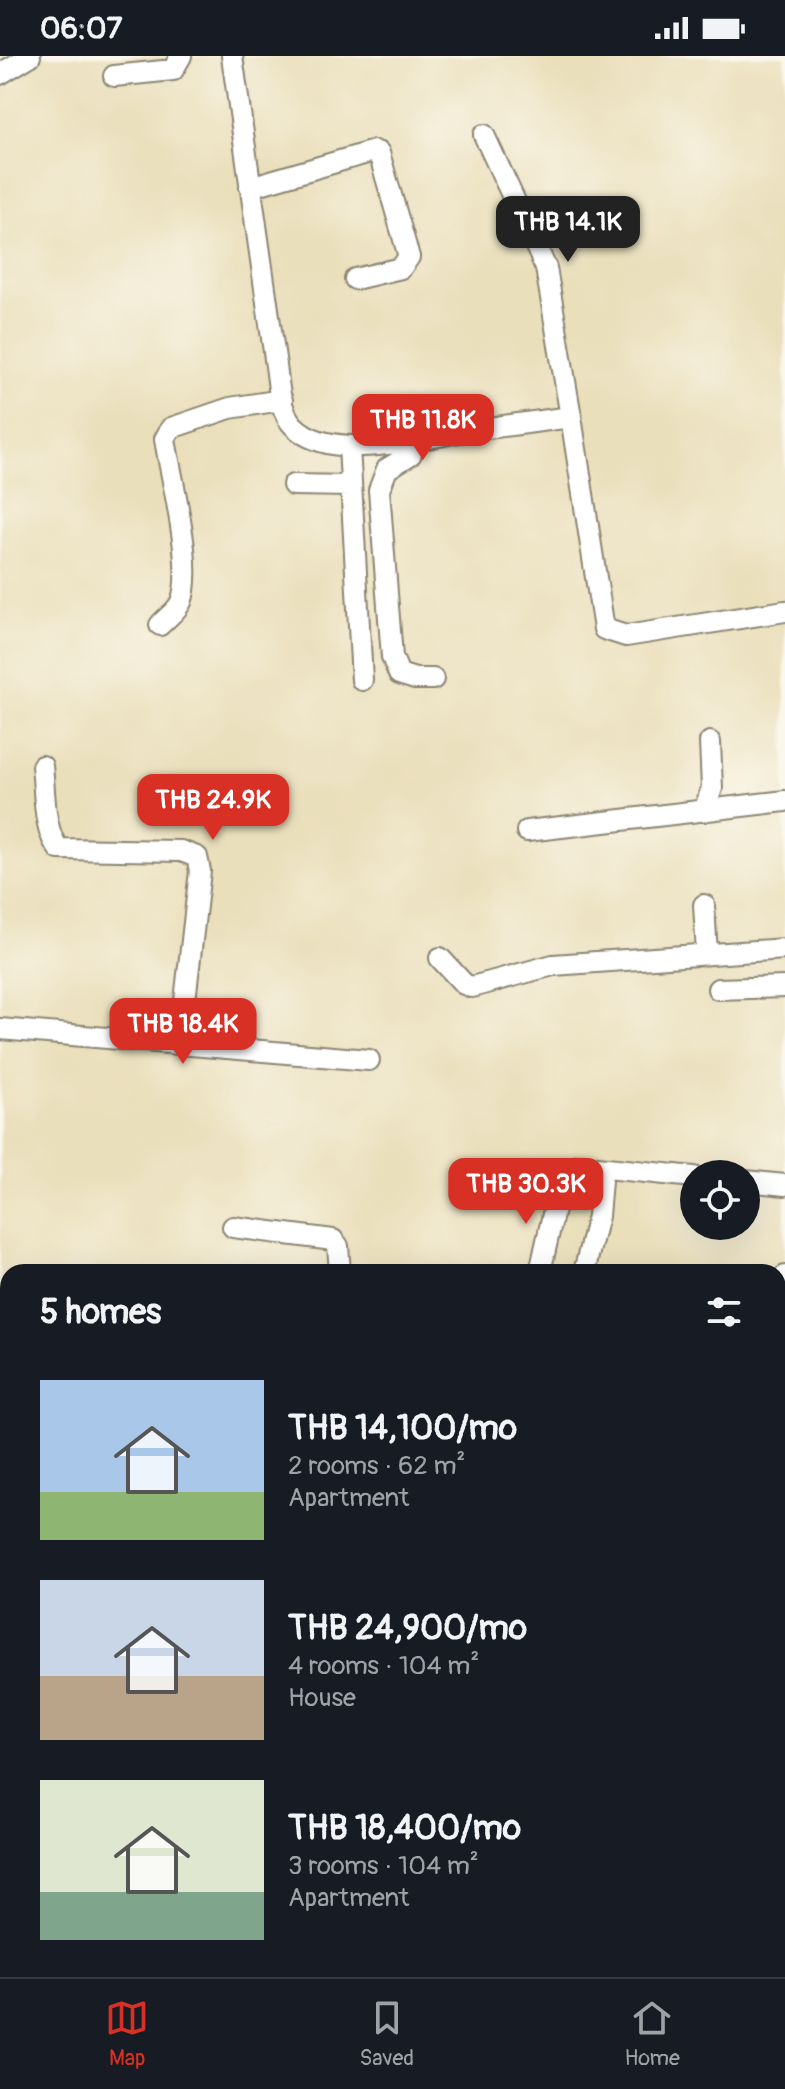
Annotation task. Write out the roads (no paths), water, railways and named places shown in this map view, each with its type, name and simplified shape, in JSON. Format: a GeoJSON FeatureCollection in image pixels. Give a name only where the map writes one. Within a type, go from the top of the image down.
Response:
{"type":"FeatureCollection","features":[{"type":"Feature","properties":{"kind":"street"},"geometry":{"type":"LineString","coordinates":[[0,74],[30,56]]}},
{"type":"Feature","properties":{"kind":"street"},"geometry":{"type":"LineString","coordinates":[[114,76],[173,70],[181,56]]}},
{"type":"Feature","properties":{"kind":"street"},"geometry":{"type":"LineString","coordinates":[[232,56],[282,400],[293,425],[315,440],[349,446],[405,443],[571,417]]}},
{"type":"Feature","properties":{"kind":"street"},"geometry":{"type":"LineString","coordinates":[[484,135],[546,268],[604,629],[611,634],[626,636],[785,611]]}},
{"type":"Feature","properties":{"kind":"street"},"geometry":{"type":"LineString","coordinates":[[250,187],[374,151],[379,153],[409,257],[401,268],[355,279]]}},
{"type":"Feature","properties":{"kind":"street"},"geometry":{"type":"LineString","coordinates":[[160,625],[180,605],[185,588],[184,556],[165,439],[171,428],[230,408],[282,400]]}},
{"type":"Feature","properties":{"kind":"street"},"geometry":{"type":"LineString","coordinates":[[405,443],[411,454],[407,460],[387,469],[379,490],[392,657],[399,674],[415,679],[433,679]]}},
{"type":"Feature","properties":{"kind":"street"},"geometry":{"type":"LineString","coordinates":[[349,446],[362,680]]}},
{"type":"Feature","properties":{"kind":"street"},"geometry":{"type":"LineString","coordinates":[[293,485],[351,486]]}},
{"type":"Feature","properties":{"kind":"street"},"geometry":{"type":"LineString","coordinates":[[704,811],[712,788],[710,742]]}},
{"type":"Feature","properties":{"kind":"street"},"geometry":{"type":"LineString","coordinates":[[42,766],[53,843],[59,849],[181,851],[197,857],[199,862],[180,1044]]}},
{"type":"Feature","properties":{"kind":"street"},"geometry":{"type":"LineString","coordinates":[[527,831],[785,801]]}},
{"type":"Feature","properties":{"kind":"street"},"geometry":{"type":"LineString","coordinates":[[704,905],[707,954]]}},
{"type":"Feature","properties":{"kind":"street"},"geometry":{"type":"LineString","coordinates":[[440,958],[464,984],[472,987],[553,965],[785,949]]}},
{"type":"Feature","properties":{"kind":"street"},"geometry":{"type":"LineString","coordinates":[[718,989],[785,987]]}},
{"type":"Feature","properties":{"kind":"street"},"geometry":{"type":"LineString","coordinates":[[0,1029],[369,1060]]}},
{"type":"Feature","properties":{"kind":"street"},"geometry":{"type":"LineString","coordinates":[[566,1171],[578,1165],[680,1176]]}},
{"type":"Feature","properties":{"kind":"street"},"geometry":{"type":"LineString","coordinates":[[586,1264],[598,1216],[602,1169]]}},
{"type":"Feature","properties":{"kind":"street"},"geometry":{"type":"LineString","coordinates":[[760,1182],[785,1185]]}},
{"type":"Feature","properties":{"kind":"street"},"geometry":{"type":"LineString","coordinates":[[466,1188],[558,1192],[542,1264]]}},
{"type":"Feature","properties":{"kind":"street"},"geometry":{"type":"LineString","coordinates":[[233,1227],[333,1240],[338,1246],[339,1264]]}}]}
